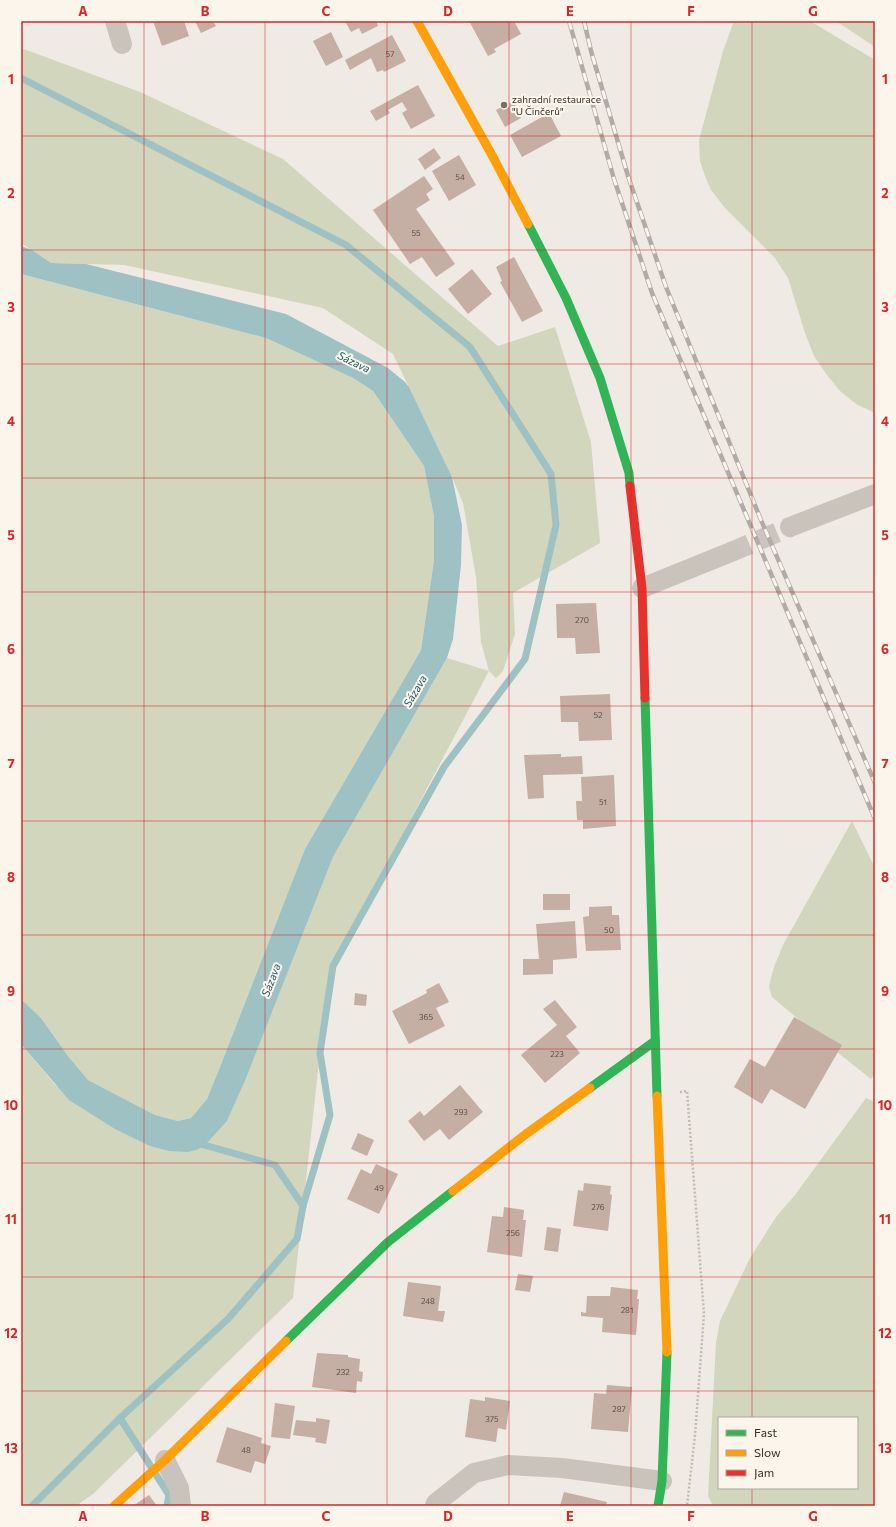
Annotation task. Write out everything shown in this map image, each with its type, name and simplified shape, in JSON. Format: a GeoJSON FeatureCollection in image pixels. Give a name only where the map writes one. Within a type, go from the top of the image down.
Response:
{"type":"FeatureCollection","features":[{"type":"Feature","properties":{"kind":"street"},"geometry":{"type":"LineString","coordinates":[[115,21],[122,44]]}},
{"type":"Feature","properties":{"kind":"street"},"geometry":{"type":"LineString","coordinates":[[417,21],[493,157],[566,298],[600,378],[630,473],[642,588],[655,1041],[667,1338],[662,1481],[658,1506]]}},
{"type":"Feature","properties":{"kind":"street"},"geometry":{"type":"LineString","coordinates":[[790,527],[875,494]]}},
{"type":"Feature","properties":{"kind":"street"},"geometry":{"type":"LineString","coordinates":[[642,588],[731,552]]}},
{"type":"Feature","properties":{"kind":"street"},"geometry":{"type":"LineString","coordinates":[[114,1506],[165,1460],[388,1242],[526,1134],[655,1041]]}},
{"type":"Feature","properties":{"kind":"street"},"geometry":{"type":"LineString","coordinates":[[165,1460],[179,1488],[181,1506]]}},
{"type":"Feature","properties":{"kind":"street"},"geometry":{"type":"LineString","coordinates":[[435,1506],[436,1503],[474,1474],[508,1465],[562,1468],[662,1481]]}},
{"type":"Feature","properties":{"kind":"path"},"geometry":{"type":"LineString","coordinates":[[675,1092],[687,1091],[704,1314],[695,1435],[687,1506]]}},
{"type":"Feature","properties":{"kind":"green space"},"geometry":{"type":"Polygon","coordinates":[[[734,21],[810,21],[875,60],[875,413],[856,404],[840,391],[827,375],[814,356],[805,333],[788,278],[775,258],[725,208],[711,190],[705,176],[700,161],[699,140],[723,51],[734,21]]]}},
{"type":"Feature","properties":{"kind":"green space"},"geometry":{"type":"Polygon","coordinates":[[[836,21],[875,21],[875,47],[836,21]]]}},
{"type":"Feature","properties":{"kind":"green space"},"geometry":{"type":"Polygon","coordinates":[[[21,48],[140,92],[283,159],[498,346],[555,327],[591,442],[600,543],[513,593],[515,634],[503,671],[496,678],[489,671],[481,642],[476,577],[463,503],[393,354],[323,308],[124,265],[51,263],[21,243],[21,48]]]}},
{"type":"Feature","properties":{"kind":"green space"},"geometry":{"type":"Polygon","coordinates":[[[21,274],[266,338],[353,378],[373,391],[424,466],[434,517],[434,560],[421,650],[305,849],[207,1099],[191,1118],[178,1121],[155,1115],[88,1080],[68,1056],[41,1018],[21,999],[21,274]]]}},
{"type":"Feature","properties":{"kind":"green space"},"geometry":{"type":"Polygon","coordinates":[[[447,658],[489,671],[333,966],[320,1053],[293,1298],[93,1494],[76,1506],[21,1506],[21,1044],[56,1086],[199,1149],[209,1141],[227,1121],[245,1081],[333,857],[447,658]]]}},
{"type":"Feature","properties":{"kind":"green space"},"geometry":{"type":"Polygon","coordinates":[[[852,821],[875,868],[875,1073],[871,1079],[772,997],[769,986],[774,967],[783,945],[852,821]]]}},
{"type":"Feature","properties":{"kind":"green space"},"geometry":{"type":"Polygon","coordinates":[[[866,1098],[875,1102],[875,1506],[713,1506],[708,1496],[716,1343],[720,1321],[750,1258],[776,1217],[795,1195],[866,1098]]]}},
{"type":"Feature","properties":{"kind":"water","name":"Sázava"},"geometry":{"type":"Polygon","coordinates":[[[21,246],[32,250],[51,263],[86,264],[286,314],[388,368],[409,387],[452,477],[462,525],[461,565],[453,639],[447,658],[333,857],[245,1081],[227,1121],[209,1141],[199,1149],[188,1152],[169,1151],[150,1146],[115,1129],[69,1100],[21,1044],[21,999],[41,1018],[68,1056],[88,1080],[155,1115],[178,1121],[191,1118],[207,1099],[305,849],[421,650],[434,560],[434,517],[424,466],[373,391],[353,378],[266,338],[21,274],[21,246]]]}},
{"type":"Feature","properties":{"kind":"building"},"geometry":{"type":"Polygon","coordinates":[[[153,21],[184,21],[189,36],[162,46],[153,21]]]}},
{"type":"Feature","properties":{"kind":"building"},"geometry":{"type":"Polygon","coordinates":[[[195,21],[213,21],[216,26],[201,33],[195,21]]]}},
{"type":"Feature","properties":{"kind":"building"},"geometry":{"type":"Polygon","coordinates":[[[345,21],[376,21],[378,26],[362,34],[359,28],[351,32],[345,21]]]}},
{"type":"Feature","properties":{"kind":"building"},"geometry":{"type":"Polygon","coordinates":[[[469,21],[514,21],[521,34],[494,49],[496,52],[488,56],[469,21]]]}},
{"type":"Feature","properties":{"kind":"building"},"geometry":{"type":"Polygon","coordinates":[[[331,32],[343,57],[326,66],[313,41],[331,32]]]}},
{"type":"Feature","properties":{"kind":"building"},"geometry":{"type":"Polygon","coordinates":[[[392,35],[406,61],[384,72],[383,70],[377,72],[371,58],[350,70],[345,60],[392,35]]]}},
{"type":"Feature","properties":{"kind":"building"},"geometry":{"type":"Polygon","coordinates":[[[418,85],[435,116],[411,129],[402,113],[407,110],[402,102],[388,110],[390,113],[376,121],[370,111],[418,85]]]}},
{"type":"Feature","properties":{"kind":"building"},"geometry":{"type":"Polygon","coordinates":[[[513,101],[521,118],[505,127],[496,110],[513,101]]]}},
{"type":"Feature","properties":{"kind":"building"},"geometry":{"type":"Polygon","coordinates":[[[549,113],[561,136],[522,157],[510,135],[549,113]]]}},
{"type":"Feature","properties":{"kind":"building"},"geometry":{"type":"Polygon","coordinates":[[[434,148],[441,158],[425,170],[418,159],[434,148]]]}},
{"type":"Feature","properties":{"kind":"building"},"geometry":{"type":"Polygon","coordinates":[[[459,155],[476,185],[449,201],[432,171],[459,155]]]}},
{"type":"Feature","properties":{"kind":"building"},"geometry":{"type":"Polygon","coordinates":[[[424,176],[433,189],[426,194],[430,200],[416,209],[455,264],[436,277],[422,257],[410,264],[373,210],[424,176]]]}},
{"type":"Feature","properties":{"kind":"building"},"geometry":{"type":"Polygon","coordinates":[[[514,257],[543,311],[522,322],[500,282],[502,281],[496,267],[514,257]]]}},
{"type":"Feature","properties":{"kind":"building"},"geometry":{"type":"Polygon","coordinates":[[[472,269],[492,294],[468,314],[448,289],[472,269]]]}},
{"type":"Feature","properties":{"kind":"building"},"geometry":{"type":"Polygon","coordinates":[[[596,603],[600,653],[576,654],[575,638],[557,638],[556,604],[596,603]]]}},
{"type":"Feature","properties":{"kind":"building"},"geometry":{"type":"Polygon","coordinates":[[[610,694],[612,740],[579,741],[578,722],[561,722],[560,696],[610,694]]]}},
{"type":"Feature","properties":{"kind":"building"},"geometry":{"type":"Polygon","coordinates":[[[561,754],[561,757],[582,756],[583,774],[543,775],[544,798],[528,799],[524,755],[561,754]]]}},
{"type":"Feature","properties":{"kind":"building"},"geometry":{"type":"Polygon","coordinates":[[[614,775],[616,826],[583,829],[583,820],[577,820],[576,801],[582,801],[581,777],[614,775]]]}},
{"type":"Feature","properties":{"kind":"building"},"geometry":{"type":"Polygon","coordinates":[[[543,894],[570,894],[570,910],[543,910],[543,894]]]}},
{"type":"Feature","properties":{"kind":"building"},"geometry":{"type":"Polygon","coordinates":[[[612,906],[612,915],[619,915],[621,950],[586,951],[583,917],[589,916],[589,907],[612,906]]]}},
{"type":"Feature","properties":{"kind":"building"},"geometry":{"type":"Polygon","coordinates":[[[575,921],[577,958],[553,960],[553,974],[523,975],[523,959],[539,959],[536,924],[575,921]]]}},
{"type":"Feature","properties":{"kind":"building"},"geometry":{"type":"Polygon","coordinates":[[[439,983],[449,1002],[436,1008],[445,1026],[409,1044],[392,1011],[427,993],[426,990],[439,983]]]}},
{"type":"Feature","properties":{"kind":"building"},"geometry":{"type":"Polygon","coordinates":[[[355,993],[367,995],[366,1006],[354,1005],[355,993]]]}},
{"type":"Feature","properties":{"kind":"building"},"geometry":{"type":"Polygon","coordinates":[[[555,1000],[577,1027],[566,1036],[580,1053],[545,1083],[521,1055],[557,1025],[543,1009],[555,1000]]]}},
{"type":"Feature","properties":{"kind":"building"},"geometry":{"type":"Polygon","coordinates":[[[794,1017],[842,1045],[805,1109],[771,1089],[762,1104],[734,1087],[750,1059],[765,1067],[794,1017]]]}},
{"type":"Feature","properties":{"kind":"building"},"geometry":{"type":"Polygon","coordinates":[[[460,1085],[483,1112],[449,1140],[440,1129],[424,1141],[408,1121],[420,1111],[424,1116],[460,1085]]]}},
{"type":"Feature","properties":{"kind":"building"},"geometry":{"type":"Polygon","coordinates":[[[358,1133],[374,1140],[367,1156],[351,1149],[358,1133]]]}},
{"type":"Feature","properties":{"kind":"building"},"geometry":{"type":"Polygon","coordinates":[[[376,1164],[398,1174],[379,1214],[347,1199],[361,1169],[371,1174],[376,1164]]]}},
{"type":"Feature","properties":{"kind":"building"},"geometry":{"type":"Polygon","coordinates":[[[584,1183],[611,1186],[610,1194],[612,1195],[608,1231],[573,1226],[578,1190],[583,1191],[584,1183]]]}},
{"type":"Feature","properties":{"kind":"building"},"geometry":{"type":"Polygon","coordinates":[[[504,1207],[524,1210],[523,1220],[526,1220],[522,1257],[487,1252],[492,1216],[503,1217],[504,1207]]]}},
{"type":"Feature","properties":{"kind":"building"},"geometry":{"type":"Polygon","coordinates":[[[547,1227],[561,1229],[558,1252],[544,1250],[547,1227]]]}},
{"type":"Feature","properties":{"kind":"building"},"geometry":{"type":"Polygon","coordinates":[[[518,1274],[533,1276],[530,1292],[515,1290],[518,1274]]]}},
{"type":"Feature","properties":{"kind":"building"},"geometry":{"type":"Polygon","coordinates":[[[408,1282],[441,1286],[438,1311],[445,1311],[443,1322],[403,1316],[408,1282]]]}},
{"type":"Feature","properties":{"kind":"building"},"geometry":{"type":"Polygon","coordinates":[[[611,1287],[638,1290],[637,1299],[639,1299],[636,1335],[602,1332],[603,1318],[581,1316],[581,1312],[586,1313],[587,1296],[610,1296],[611,1287]]]}},
{"type":"Feature","properties":{"kind":"building"},"geometry":{"type":"Polygon","coordinates":[[[317,1353],[348,1355],[348,1357],[360,1359],[359,1371],[363,1372],[362,1382],[357,1381],[356,1393],[312,1387],[317,1353]]]}},
{"type":"Feature","properties":{"kind":"building"},"geometry":{"type":"Polygon","coordinates":[[[607,1385],[632,1387],[628,1432],[591,1429],[594,1393],[606,1394],[607,1385]]]}},
{"type":"Feature","properties":{"kind":"building"},"geometry":{"type":"Polygon","coordinates":[[[485,1397],[510,1401],[506,1430],[498,1428],[496,1442],[465,1437],[470,1399],[485,1401],[485,1397]]]}},
{"type":"Feature","properties":{"kind":"building"},"geometry":{"type":"Polygon","coordinates":[[[275,1403],[295,1406],[290,1439],[271,1437],[275,1403]]]}},
{"type":"Feature","properties":{"kind":"building"},"geometry":{"type":"Polygon","coordinates":[[[316,1418],[330,1420],[326,1444],[315,1442],[316,1438],[293,1435],[296,1420],[316,1422],[316,1418]]]}},
{"type":"Feature","properties":{"kind":"building"},"geometry":{"type":"Polygon","coordinates":[[[227,1427],[262,1438],[261,1443],[271,1446],[265,1464],[255,1461],[251,1473],[216,1462],[227,1427]]]}},
{"type":"Feature","properties":{"kind":"building"},"geometry":{"type":"Polygon","coordinates":[[[564,1492],[607,1502],[606,1506],[560,1506],[564,1492]]]}},
{"type":"Feature","properties":{"kind":"building"},"geometry":{"type":"Polygon","coordinates":[[[149,1495],[157,1506],[133,1506],[149,1495]]]}},
{"type":"Feature","properties":{"kind":"waterway"},"geometry":{"type":"LineString","coordinates":[[21,78],[346,245],[470,347],[551,474],[556,525],[525,659],[444,767],[333,966],[320,1053],[330,1115],[303,1206],[297,1239],[228,1319],[120,1418],[32,1506]]}},
{"type":"Feature","properties":{"kind":"waterway"},"geometry":{"type":"LineString","coordinates":[[197,1143],[275,1165],[303,1206]]}},
{"type":"Feature","properties":{"kind":"waterway"},"geometry":{"type":"LineString","coordinates":[[120,1418],[169,1495],[167,1506]]}},
{"type":"Feature","properties":{"kind":"tunnel"},"geometry":{"type":"LineString","coordinates":[[731,552],[790,527]]}},
{"type":"Feature","properties":{"kind":"railway"},"geometry":{"type":"LineString","coordinates":[[569,21],[614,179],[652,293],[875,819]]}},
{"type":"Feature","properties":{"kind":"railway"},"geometry":{"type":"LineString","coordinates":[[584,21],[591,51],[628,176],[666,287],[761,520],[875,783]]}},
{"type":"Feature","properties":{"kind":"traffic: fast"},"geometry":{"type":"LineString","coordinates":[[528,224],[566,298],[600,378],[629,473],[630,486]]}},
{"type":"Feature","properties":{"kind":"traffic: fast"},"geometry":{"type":"LineString","coordinates":[[645,698],[657,1096]]}},
{"type":"Feature","properties":{"kind":"traffic: fast"},"geometry":{"type":"LineString","coordinates":[[590,1088],[655,1041]]}},
{"type":"Feature","properties":{"kind":"traffic: fast"},"geometry":{"type":"LineString","coordinates":[[286,1341],[388,1242],[453,1191]]}},
{"type":"Feature","properties":{"kind":"traffic: fast"},"geometry":{"type":"LineString","coordinates":[[658,1506],[662,1481],[667,1352]]}},
{"type":"Feature","properties":{"kind":"traffic: slow"},"geometry":{"type":"LineString","coordinates":[[417,21],[493,157],[528,224]]}},
{"type":"Feature","properties":{"kind":"traffic: slow"},"geometry":{"type":"LineString","coordinates":[[453,1191],[526,1134],[590,1088]]}},
{"type":"Feature","properties":{"kind":"traffic: slow"},"geometry":{"type":"LineString","coordinates":[[657,1096],[667,1352]]}},
{"type":"Feature","properties":{"kind":"traffic: slow"},"geometry":{"type":"LineString","coordinates":[[114,1506],[165,1460],[286,1341]]}},
{"type":"Feature","properties":{"kind":"traffic: jam"},"geometry":{"type":"LineString","coordinates":[[630,486],[642,588],[645,698]]}},
{"type":"Feature","properties":{"kind":"place","name":"zahradní restaurace \"U Činčerů\""},"geometry":{"type":"Point","coordinates":[504,105]}}]}
